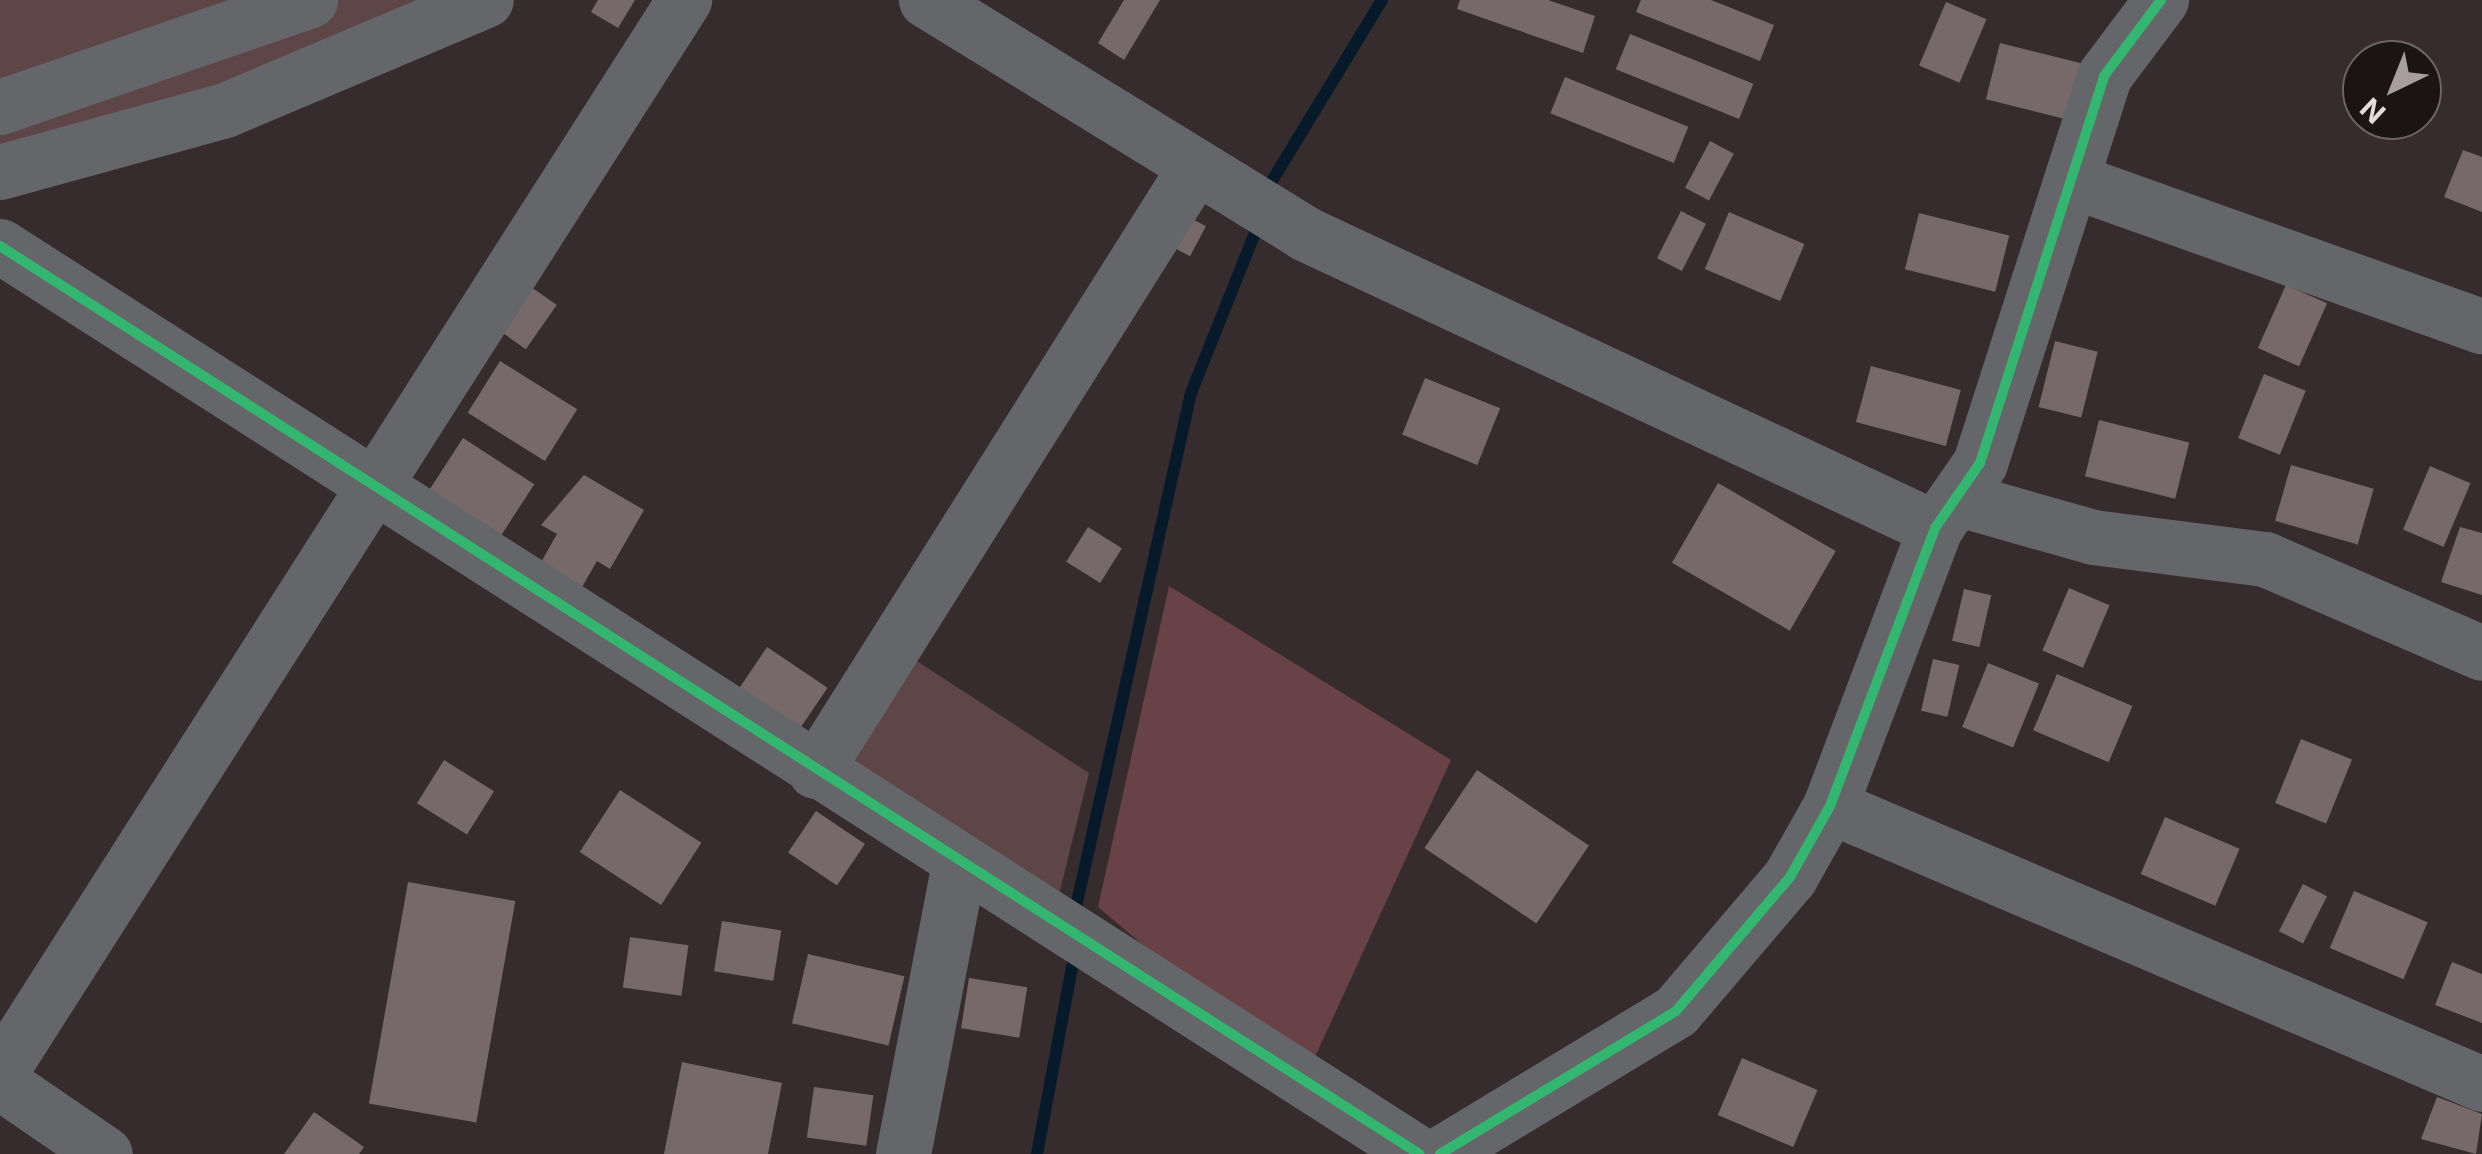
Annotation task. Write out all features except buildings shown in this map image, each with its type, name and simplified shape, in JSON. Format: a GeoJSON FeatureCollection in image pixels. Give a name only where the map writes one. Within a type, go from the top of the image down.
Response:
{"type":"FeatureCollection","features":[{"type":"Feature","properties":{"kind":"street"},"geometry":{"type":"LineString","coordinates":[[0,108],[310,0]]}},
{"type":"Feature","properties":{"kind":"street"},"geometry":{"type":"LineString","coordinates":[[0,172],[225,110],[486,0]]}},
{"type":"Feature","properties":{"kind":"street"},"geometry":{"type":"LineString","coordinates":[[0,1072],[369,488],[684,0]]}},
{"type":"Feature","properties":{"kind":"street"},"geometry":{"type":"LineString","coordinates":[[926,0],[1194,169],[1304,233],[1946,513],[2265,559],[2482,653]]}},
{"type":"Feature","properties":{"kind":"street"},"geometry":{"type":"LineString","coordinates":[[1440,1154],[1676,1011],[1746,938],[1830,806],[1946,513],[1980,463],[2104,76],[2161,0]]}},
{"type":"Feature","properties":{"kind":"street"},"geometry":{"type":"LineString","coordinates":[[815,771],[1194,169]]}},
{"type":"Feature","properties":{"kind":"street"},"geometry":{"type":"LineString","coordinates":[[2071,180],[2482,326]]}},
{"type":"Feature","properties":{"kind":"street"},"geometry":{"type":"LineString","coordinates":[[0,246],[369,488],[1419,1154]]}},
{"type":"Feature","properties":{"kind":"street"},"geometry":{"type":"LineString","coordinates":[[1830,806],[2482,1084]]}},
{"type":"Feature","properties":{"kind":"street"},"geometry":{"type":"LineString","coordinates":[[903,1154],[959,862]]}},
{"type":"Feature","properties":{"kind":"street"},"geometry":{"type":"LineString","coordinates":[[0,1082],[105,1154]]}},
{"type":"Feature","properties":{"kind":"shaded area"},"geometry":{"type":"Polygon","coordinates":[[[0,0],[479,0],[0,159],[0,0]]]}},
{"type":"Feature","properties":{"kind":"shaded area"},"geometry":{"type":"Polygon","coordinates":[[[1169,586],[1451,760],[1304,1081],[1098,907],[1169,586]]]}},
{"type":"Feature","properties":{"kind":"shaded area"},"geometry":{"type":"Polygon","coordinates":[[[906,654],[1089,773],[1059,895],[845,762],[906,654]]]}},
{"type":"Feature","properties":{"kind":"waterway"},"geometry":{"type":"LineString","coordinates":[[1264,194],[1382,0]]}},
{"type":"Feature","properties":{"kind":"waterway"},"geometry":{"type":"LineString","coordinates":[[1074,916],[1191,393],[1259,223]]}},
{"type":"Feature","properties":{"kind":"waterway"},"geometry":{"type":"LineString","coordinates":[[1037,1154],[1075,950]]}},
{"type":"Feature","properties":{"kind":"cycle path"},"geometry":{"type":"LineString","coordinates":[[1440,1154],[1676,1011],[1790,877],[1830,806],[1935,528],[1980,463],[2104,76],[2161,0]]}},
{"type":"Feature","properties":{"kind":"cycle path"},"geometry":{"type":"LineString","coordinates":[[0,246],[1419,1154]]}}]}
